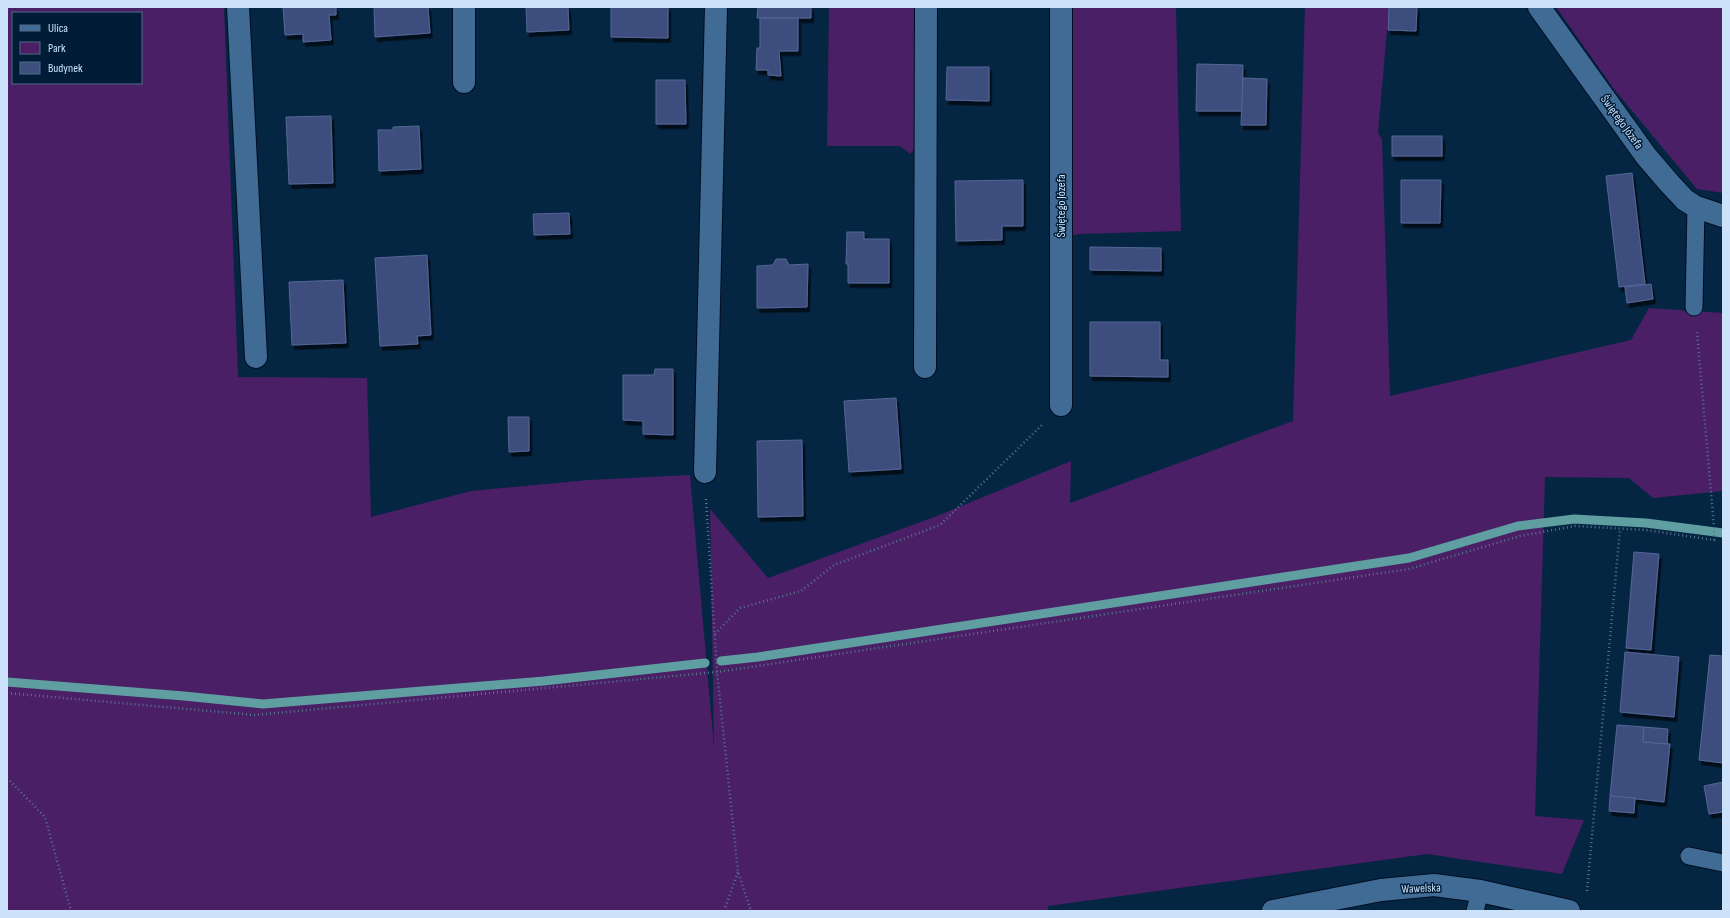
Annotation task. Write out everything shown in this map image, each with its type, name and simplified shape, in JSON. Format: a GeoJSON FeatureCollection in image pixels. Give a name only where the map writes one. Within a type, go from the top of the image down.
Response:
{"type":"FeatureCollection","features":[{"type":"Feature","properties":{"kind":"street"},"geometry":{"type":"LineString","coordinates":[[238,7],[256,357]]}},
{"type":"Feature","properties":{"kind":"street"},"geometry":{"type":"LineString","coordinates":[[464,7],[464,82]]}},
{"type":"Feature","properties":{"kind":"street"},"geometry":{"type":"LineString","coordinates":[[705,472],[716,7]]}},
{"type":"Feature","properties":{"kind":"street"},"geometry":{"type":"LineString","coordinates":[[925,367],[926,7]]}},
{"type":"Feature","properties":{"kind":"street","name":"Świętego Józefa"},"geometry":{"type":"LineString","coordinates":[[1061,7],[1061,405]]}},
{"type":"Feature","properties":{"kind":"street","name":"Świętego Józefa"},"geometry":{"type":"LineString","coordinates":[[1539,7],[1646,156],[1685,200],[1696,207],[1723,216]]}},
{"type":"Feature","properties":{"kind":"street","name":"Wawelska"},"geometry":{"type":"LineString","coordinates":[[1273,911],[1381,890],[1434,885],[1478,901],[1569,911]]}},
{"type":"Feature","properties":{"kind":"lane"},"geometry":{"type":"LineString","coordinates":[[1694,307],[1696,207]]}},
{"type":"Feature","properties":{"kind":"lane"},"geometry":{"type":"LineString","coordinates":[[1689,856],[1723,863]]}},
{"type":"Feature","properties":{"kind":"path"},"geometry":{"type":"LineString","coordinates":[[7,693],[254,715],[717,672],[1409,570],[1520,536],[1575,526],[1646,530],[1714,540],[1694,307]]}},
{"type":"Feature","properties":{"kind":"path"},"geometry":{"type":"LineString","coordinates":[[714,634],[740,608],[801,591],[834,565],[940,525],[1061,405]]}},
{"type":"Feature","properties":{"kind":"path"},"geometry":{"type":"LineString","coordinates":[[705,472],[717,672],[738,872],[752,911]]}},
{"type":"Feature","properties":{"kind":"path"},"geometry":{"type":"LineString","coordinates":[[1586,895],[1620,528]]}},
{"type":"Feature","properties":{"kind":"path"},"geometry":{"type":"LineString","coordinates":[[7,778],[45,817],[71,911]]}},
{"type":"Feature","properties":{"kind":"path"},"geometry":{"type":"LineString","coordinates":[[724,911],[738,872]]}},
{"type":"Feature","properties":{"kind":"green space"},"geometry":{"type":"Polygon","coordinates":[[[7,7],[224,7],[238,377],[367,378],[371,517],[471,491],[589,480],[690,475],[714,747],[710,509],[768,578],[937,516],[1071,461],[1070,503],[1293,421],[1305,7],[1389,7],[1378,133],[1382,139],[1390,396],[1631,340],[1649,308],[1723,313],[1723,491],[1653,498],[1629,478],[1545,477],[1535,816],[1584,820],[1562,874],[1427,854],[1048,906],[1048,911],[7,911],[7,7]]]}},
{"type":"Feature","properties":{"kind":"green space"},"geometry":{"type":"Polygon","coordinates":[[[829,7],[923,7],[920,143],[910,154],[900,146],[827,146],[829,7]]]}},
{"type":"Feature","properties":{"kind":"green space"},"geometry":{"type":"Polygon","coordinates":[[[1071,7],[1176,7],[1181,231],[1079,234],[1070,236],[1071,7]]]}},
{"type":"Feature","properties":{"kind":"green space"},"geometry":{"type":"Polygon","coordinates":[[[1556,7],[1723,7],[1723,193],[1697,189],[1614,89],[1556,7]]]}},
{"type":"Feature","properties":{"kind":"building"},"geometry":{"type":"Polygon","coordinates":[[[283,7],[336,7],[336,15],[329,15],[331,40],[303,42],[303,34],[285,35],[283,7]]]}},
{"type":"Feature","properties":{"kind":"building"},"geometry":{"type":"Polygon","coordinates":[[[374,7],[428,7],[430,33],[375,37],[374,7]]]}},
{"type":"Feature","properties":{"kind":"building"},"geometry":{"type":"Polygon","coordinates":[[[526,7],[568,7],[569,30],[527,32],[526,7]]]}},
{"type":"Feature","properties":{"kind":"building"},"geometry":{"type":"Polygon","coordinates":[[[611,7],[668,7],[668,38],[611,37],[611,7]]]}},
{"type":"Feature","properties":{"kind":"building"},"geometry":{"type":"Polygon","coordinates":[[[758,7],[811,7],[811,18],[757,18],[758,7]]]}},
{"type":"Feature","properties":{"kind":"building"},"geometry":{"type":"Polygon","coordinates":[[[1389,7],[1417,7],[1416,31],[1388,30],[1389,7]]]}},
{"type":"Feature","properties":{"kind":"building"},"geometry":{"type":"Polygon","coordinates":[[[760,18],[798,18],[798,51],[779,51],[781,76],[768,75],[768,70],[756,70],[757,48],[760,48],[760,18]]]}},
{"type":"Feature","properties":{"kind":"building"},"geometry":{"type":"Polygon","coordinates":[[[1197,64],[1243,65],[1242,111],[1196,111],[1197,64]]]}},
{"type":"Feature","properties":{"kind":"building"},"geometry":{"type":"Polygon","coordinates":[[[947,67],[989,67],[989,101],[946,100],[947,67]]]}},
{"type":"Feature","properties":{"kind":"building"},"geometry":{"type":"Polygon","coordinates":[[[1243,78],[1267,79],[1266,125],[1241,125],[1243,78]]]}},
{"type":"Feature","properties":{"kind":"building"},"geometry":{"type":"Polygon","coordinates":[[[656,80],[685,80],[686,124],[656,124],[656,80]]]}},
{"type":"Feature","properties":{"kind":"building"},"geometry":{"type":"Polygon","coordinates":[[[331,116],[333,183],[289,184],[286,117],[331,116]]]}},
{"type":"Feature","properties":{"kind":"building"},"geometry":{"type":"Polygon","coordinates":[[[419,126],[421,169],[379,171],[378,130],[393,130],[393,127],[419,126]]]}},
{"type":"Feature","properties":{"kind":"building"},"geometry":{"type":"Polygon","coordinates":[[[1392,136],[1442,136],[1442,156],[1392,156],[1392,136]]]}},
{"type":"Feature","properties":{"kind":"building"},"geometry":{"type":"Polygon","coordinates":[[[1632,173],[1645,284],[1619,287],[1606,176],[1632,173]]]}},
{"type":"Feature","properties":{"kind":"building"},"geometry":{"type":"Polygon","coordinates":[[[1023,180],[1023,226],[1002,226],[1002,240],[956,241],[955,181],[1023,180]]]}},
{"type":"Feature","properties":{"kind":"building"},"geometry":{"type":"Polygon","coordinates":[[[1401,180],[1441,180],[1440,223],[1401,223],[1401,180]]]}},
{"type":"Feature","properties":{"kind":"building"},"geometry":{"type":"Polygon","coordinates":[[[569,213],[570,234],[534,235],[533,214],[569,213]]]}},
{"type":"Feature","properties":{"kind":"building"},"geometry":{"type":"Polygon","coordinates":[[[847,232],[864,232],[864,239],[889,239],[889,283],[848,283],[848,264],[846,264],[847,232]]]}},
{"type":"Feature","properties":{"kind":"building"},"geometry":{"type":"Polygon","coordinates":[[[1090,247],[1161,248],[1161,271],[1090,270],[1090,247]]]}},
{"type":"Feature","properties":{"kind":"building"},"geometry":{"type":"Polygon","coordinates":[[[427,255],[431,335],[417,336],[418,344],[380,346],[375,258],[427,255]]]}},
{"type":"Feature","properties":{"kind":"building"},"geometry":{"type":"Polygon","coordinates":[[[776,259],[786,259],[789,265],[808,264],[807,307],[757,308],[757,266],[773,265],[776,259]]]}},
{"type":"Feature","properties":{"kind":"building"},"geometry":{"type":"Polygon","coordinates":[[[343,280],[346,343],[292,345],[289,282],[343,280]]]}},
{"type":"Feature","properties":{"kind":"building"},"geometry":{"type":"Polygon","coordinates":[[[1651,284],[1653,299],[1627,303],[1625,287],[1651,284]]]}},
{"type":"Feature","properties":{"kind":"building"},"geometry":{"type":"Polygon","coordinates":[[[1090,322],[1160,322],[1160,360],[1168,360],[1168,377],[1090,376],[1090,322]]]}},
{"type":"Feature","properties":{"kind":"building"},"geometry":{"type":"Polygon","coordinates":[[[655,369],[673,369],[673,435],[643,434],[643,421],[623,420],[623,375],[654,375],[655,369]]]}},
{"type":"Feature","properties":{"kind":"building"},"geometry":{"type":"Polygon","coordinates":[[[896,398],[901,469],[849,472],[844,401],[896,398]]]}},
{"type":"Feature","properties":{"kind":"building"},"geometry":{"type":"Polygon","coordinates":[[[508,417],[529,417],[529,451],[509,452],[508,417]]]}},
{"type":"Feature","properties":{"kind":"building"},"geometry":{"type":"Polygon","coordinates":[[[802,440],[803,516],[758,517],[757,441],[802,440]]]}},
{"type":"Feature","properties":{"kind":"building"},"geometry":{"type":"Polygon","coordinates":[[[1634,552],[1659,554],[1651,650],[1626,648],[1634,552]]]}},
{"type":"Feature","properties":{"kind":"building"},"geometry":{"type":"Polygon","coordinates":[[[1625,652],[1679,657],[1674,717],[1620,712],[1625,652]]]}},
{"type":"Feature","properties":{"kind":"building"},"geometry":{"type":"Polygon","coordinates":[[[1710,655],[1723,656],[1723,763],[1699,760],[1710,655]]]}},
{"type":"Feature","properties":{"kind":"building"},"geometry":{"type":"Polygon","coordinates":[[[1617,725],[1644,727],[1643,742],[1670,744],[1664,802],[1610,796],[1617,725]]]}},
{"type":"Feature","properties":{"kind":"building"},"geometry":{"type":"Polygon","coordinates":[[[1644,727],[1668,729],[1667,744],[1643,742],[1644,727]]]}},
{"type":"Feature","properties":{"kind":"building"},"geometry":{"type":"Polygon","coordinates":[[[1723,782],[1723,812],[1709,814],[1704,786],[1723,782]]]}},
{"type":"Feature","properties":{"kind":"building"},"geometry":{"type":"Polygon","coordinates":[[[1610,796],[1635,798],[1634,813],[1609,811],[1610,796]]]}},
{"type":"Feature","properties":{"kind":"waterway"},"geometry":{"type":"LineString","coordinates":[[721,661],[758,657],[1409,558],[1518,526],[1574,519],[1646,523],[1723,533]]}},
{"type":"Feature","properties":{"kind":"waterway"},"geometry":{"type":"LineString","coordinates":[[7,682],[184,696],[263,704],[544,681],[705,663]]}}]}
